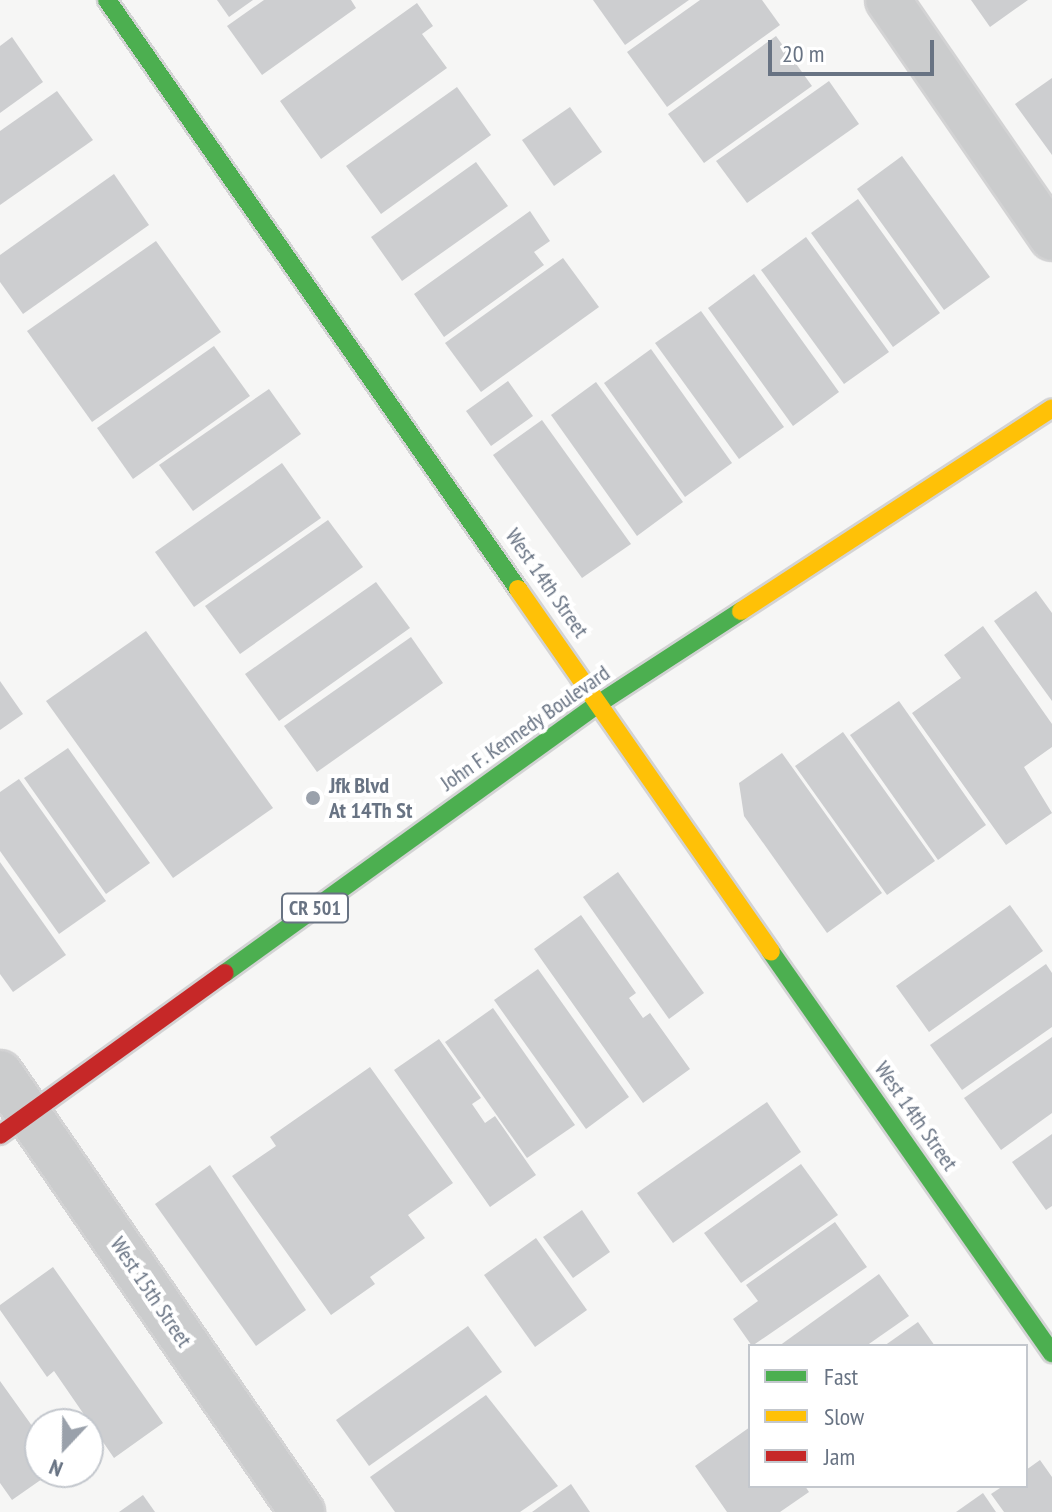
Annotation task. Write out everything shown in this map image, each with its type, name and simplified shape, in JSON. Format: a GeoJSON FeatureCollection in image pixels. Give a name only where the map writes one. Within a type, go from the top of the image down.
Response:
{"type":"FeatureCollection","features":[{"type":"Feature","properties":{"kind":"street","name":"West 14th Street"},"geometry":{"type":"LineString","coordinates":[[107,0],[601,702],[1052,1354]]}},
{"type":"Feature","properties":{"kind":"street"},"geometry":{"type":"LineString","coordinates":[[888,0],[1052,238]]}},
{"type":"Feature","properties":{"kind":"street","name":"John F. Kennedy Boulevard"},"geometry":{"type":"LineString","coordinates":[[14,1125],[601,702],[1052,408]]}},
{"type":"Feature","properties":{"kind":"street","name":"West 15th Street"},"geometry":{"type":"LineString","coordinates":[[0,1073],[14,1125],[302,1512]]}},
{"type":"Feature","properties":{"kind":"building"},"geometry":{"type":"Polygon","coordinates":[[[217,0],[253,0],[229,17],[217,0]]]}},
{"type":"Feature","properties":{"kind":"building"},"geometry":{"type":"Polygon","coordinates":[[[264,0],[351,0],[356,8],[262,75],[227,26],[264,0]]]}},
{"type":"Feature","properties":{"kind":"building"},"geometry":{"type":"Polygon","coordinates":[[[593,0],[689,0],[625,45],[593,0]]]}},
{"type":"Feature","properties":{"kind":"building"},"geometry":{"type":"Polygon","coordinates":[[[700,0],[762,0],[780,25],[667,107],[627,52],[700,0]]]}},
{"type":"Feature","properties":{"kind":"building"},"geometry":{"type":"Polygon","coordinates":[[[971,0],[1028,0],[990,27],[971,0]]]}},
{"type":"Feature","properties":{"kind":"building"},"geometry":{"type":"Polygon","coordinates":[[[417,3],[433,26],[422,34],[447,68],[321,159],[280,101],[417,3]]]}},
{"type":"Feature","properties":{"kind":"building"},"geometry":{"type":"Polygon","coordinates":[[[776,36],[812,86],[704,163],[668,114],[776,36]]]}},
{"type":"Feature","properties":{"kind":"building"},"geometry":{"type":"Polygon","coordinates":[[[12,37],[43,82],[0,113],[0,46],[12,37]]]}},
{"type":"Feature","properties":{"kind":"building"},"geometry":{"type":"Polygon","coordinates":[[[1052,78],[1052,155],[1015,104],[1052,78]]]}},
{"type":"Feature","properties":{"kind":"building"},"geometry":{"type":"Polygon","coordinates":[[[829,81],[859,124],[747,203],[716,161],[829,81]]]}},
{"type":"Feature","properties":{"kind":"building"},"geometry":{"type":"Polygon","coordinates":[[[457,87],[491,135],[381,214],[346,166],[457,87]]]}},
{"type":"Feature","properties":{"kind":"building"},"geometry":{"type":"Polygon","coordinates":[[[57,91],[93,140],[0,205],[0,131],[57,91]]]}},
{"type":"Feature","properties":{"kind":"building"},"geometry":{"type":"Polygon","coordinates":[[[570,107],[602,152],[554,186],[522,140],[570,107]]]}},
{"type":"Feature","properties":{"kind":"building"},"geometry":{"type":"Polygon","coordinates":[[[902,156],[990,277],[944,310],[857,189],[902,156]]]}},
{"type":"Feature","properties":{"kind":"building"},"geometry":{"type":"Polygon","coordinates":[[[476,162],[508,206],[402,281],[371,237],[476,162]]]}},
{"type":"Feature","properties":{"kind":"building"},"geometry":{"type":"Polygon","coordinates":[[[114,174],[149,225],[23,314],[0,282],[0,255],[114,174]]]}},
{"type":"Feature","properties":{"kind":"building"},"geometry":{"type":"Polygon","coordinates":[[[858,199],[940,313],[893,347],[811,233],[858,199]]]}},
{"type":"Feature","properties":{"kind":"building"},"geometry":{"type":"Polygon","coordinates":[[[530,211],[550,241],[534,252],[544,265],[444,337],[414,294],[530,211]]]}},
{"type":"Feature","properties":{"kind":"building"},"geometry":{"type":"Polygon","coordinates":[[[806,237],[889,352],[844,384],[761,270],[806,237]]]}},
{"type":"Feature","properties":{"kind":"building"},"geometry":{"type":"Polygon","coordinates":[[[156,241],[221,332],[92,422],[27,331],[156,241]]]}},
{"type":"Feature","properties":{"kind":"building"},"geometry":{"type":"Polygon","coordinates":[[[563,258],[599,307],[481,392],[445,343],[563,258]]]}},
{"type":"Feature","properties":{"kind":"building"},"geometry":{"type":"Polygon","coordinates":[[[754,274],[839,392],[793,426],[708,308],[754,274]]]}},
{"type":"Feature","properties":{"kind":"building"},"geometry":{"type":"Polygon","coordinates":[[[701,311],[784,427],[739,459],[655,343],[701,311]]]}},
{"type":"Feature","properties":{"kind":"building"},"geometry":{"type":"Polygon","coordinates":[[[214,346],[250,396],[133,479],[97,428],[214,346]]]}},
{"type":"Feature","properties":{"kind":"building"},"geometry":{"type":"Polygon","coordinates":[[[651,349],[732,463],[685,497],[604,383],[651,349]]]}},
{"type":"Feature","properties":{"kind":"building"},"geometry":{"type":"Polygon","coordinates":[[[508,381],[533,416],[491,446],[466,411],[508,381]]]}},
{"type":"Feature","properties":{"kind":"building"},"geometry":{"type":"Polygon","coordinates":[[[596,382],[683,502],[637,536],[551,415],[596,382]]]}},
{"type":"Feature","properties":{"kind":"building"},"geometry":{"type":"Polygon","coordinates":[[[269,389],[301,434],[193,511],[159,465],[269,389]]]}},
{"type":"Feature","properties":{"kind":"building"},"geometry":{"type":"Polygon","coordinates":[[[542,420],[631,544],[582,578],[493,455],[542,420]]]}},
{"type":"Feature","properties":{"kind":"building"},"geometry":{"type":"Polygon","coordinates":[[[282,463],[321,518],[194,607],[155,552],[282,463]]]}},
{"type":"Feature","properties":{"kind":"building"},"geometry":{"type":"Polygon","coordinates":[[[328,520],[363,567],[240,654],[205,606],[328,520]]]}},
{"type":"Feature","properties":{"kind":"building"},"geometry":{"type":"Polygon","coordinates":[[[376,582],[410,628],[279,721],[245,674],[376,582]]]}},
{"type":"Feature","properties":{"kind":"building"},"geometry":{"type":"Polygon","coordinates":[[[1036,591],[1052,613],[1052,701],[994,621],[1036,591]]]}},
{"type":"Feature","properties":{"kind":"building"},"geometry":{"type":"Polygon","coordinates":[[[983,626],[1052,724],[1052,747],[1024,767],[1052,813],[1006,845],[912,713],[961,678],[944,655],[983,626]]]}},
{"type":"Feature","properties":{"kind":"building"},"geometry":{"type":"Polygon","coordinates":[[[146,631],[273,808],[173,878],[46,701],[146,631]]]}},
{"type":"Feature","properties":{"kind":"building"},"geometry":{"type":"Polygon","coordinates":[[[411,637],[443,683],[317,772],[284,726],[411,637]]]}},
{"type":"Feature","properties":{"kind":"building"},"geometry":{"type":"Polygon","coordinates":[[[0,681],[23,714],[0,730],[0,681]]]}},
{"type":"Feature","properties":{"kind":"building"},"geometry":{"type":"Polygon","coordinates":[[[899,701],[986,825],[938,860],[850,735],[899,701]]]}},
{"type":"Feature","properties":{"kind":"building"},"geometry":{"type":"Polygon","coordinates":[[[843,732],[935,861],[887,895],[795,766],[843,732]]]}},
{"type":"Feature","properties":{"kind":"building"},"geometry":{"type":"Polygon","coordinates":[[[68,748],[150,863],[106,894],[24,778],[68,748]]]}},
{"type":"Feature","properties":{"kind":"building"},"geometry":{"type":"Polygon","coordinates":[[[782,753],[882,893],[827,933],[744,816],[739,783],[782,753]]]}},
{"type":"Feature","properties":{"kind":"building"},"geometry":{"type":"Polygon","coordinates":[[[19,779],[106,901],[59,934],[0,851],[0,792],[19,779]]]}},
{"type":"Feature","properties":{"kind":"building"},"geometry":{"type":"Polygon","coordinates":[[[0,862],[66,955],[13,992],[0,974],[0,862]]]}},
{"type":"Feature","properties":{"kind":"building"},"geometry":{"type":"Polygon","coordinates":[[[618,872],[704,993],[669,1019],[583,897],[618,872]]]}},
{"type":"Feature","properties":{"kind":"building"},"geometry":{"type":"Polygon","coordinates":[[[1010,905],[1043,951],[929,1032],[896,986],[1010,905]]]}},
{"type":"Feature","properties":{"kind":"building"},"geometry":{"type":"Polygon","coordinates":[[[581,915],[636,993],[629,998],[643,1018],[650,1013],[690,1069],[643,1103],[534,949],[581,915]]]}},
{"type":"Feature","properties":{"kind":"building"},"geometry":{"type":"Polygon","coordinates":[[[1046,964],[1052,973],[1052,1027],[962,1090],[930,1045],[1046,964]]]}},
{"type":"Feature","properties":{"kind":"building"},"geometry":{"type":"Polygon","coordinates":[[[538,969],[629,1097],[586,1129],[494,1000],[538,969]]]}},
{"type":"Feature","properties":{"kind":"building"},"geometry":{"type":"Polygon","coordinates":[[[493,1008],[575,1125],[527,1158],[445,1042],[493,1008]]]}},
{"type":"Feature","properties":{"kind":"building"},"geometry":{"type":"Polygon","coordinates":[[[1052,1037],[1052,1113],[1001,1150],[964,1098],[1052,1037]]]}},
{"type":"Feature","properties":{"kind":"building"},"geometry":{"type":"Polygon","coordinates":[[[439,1039],[481,1098],[472,1104],[485,1123],[495,1116],[536,1175],[490,1207],[394,1070],[439,1039]]]}},
{"type":"Feature","properties":{"kind":"building"},"geometry":{"type":"Polygon","coordinates":[[[370,1067],[453,1183],[408,1215],[425,1238],[370,1277],[375,1284],[331,1315],[232,1176],[276,1146],[270,1137],[370,1067]]]}},
{"type":"Feature","properties":{"kind":"building"},"geometry":{"type":"Polygon","coordinates":[[[767,1102],[801,1152],[673,1243],[637,1193],[767,1102]]]}},
{"type":"Feature","properties":{"kind":"building"},"geometry":{"type":"Polygon","coordinates":[[[1052,1134],[1052,1206],[1046,1210],[1012,1162],[1052,1134]]]}},
{"type":"Feature","properties":{"kind":"building"},"geometry":{"type":"Polygon","coordinates":[[[801,1164],[838,1215],[741,1283],[704,1233],[801,1164]]]}},
{"type":"Feature","properties":{"kind":"building"},"geometry":{"type":"Polygon","coordinates":[[[210,1165],[306,1310],[256,1346],[155,1204],[210,1165]]]}},
{"type":"Feature","properties":{"kind":"building"},"geometry":{"type":"Polygon","coordinates":[[[582,1210],[610,1252],[573,1278],[543,1237],[582,1210]]]}},
{"type":"Feature","properties":{"kind":"building"},"geometry":{"type":"Polygon","coordinates":[[[835,1222],[867,1267],[755,1344],[751,1344],[733,1319],[758,1301],[746,1285],[835,1222]]]}},
{"type":"Feature","properties":{"kind":"building"},"geometry":{"type":"Polygon","coordinates":[[[536,1238],[587,1310],[535,1347],[484,1275],[536,1238]]]}},
{"type":"Feature","properties":{"kind":"building"},"geometry":{"type":"Polygon","coordinates":[[[53,1267],[163,1423],[114,1458],[104,1444],[104,1408],[80,1408],[54,1371],[47,1377],[0,1310],[0,1305],[53,1267]]]}},
{"type":"Feature","properties":{"kind":"building"},"geometry":{"type":"Polygon","coordinates":[[[879,1274],[909,1316],[869,1344],[782,1344],[879,1274]]]}},
{"type":"Feature","properties":{"kind":"building"},"geometry":{"type":"Polygon","coordinates":[[[918,1322],[934,1344],[887,1344],[918,1322]]]}},
{"type":"Feature","properties":{"kind":"building"},"geometry":{"type":"Polygon","coordinates":[[[468,1326],[502,1372],[369,1466],[336,1420],[468,1326]]]}},
{"type":"Feature","properties":{"kind":"building"},"geometry":{"type":"Polygon","coordinates":[[[0,1381],[24,1415],[24,1488],[29,1488],[12,1500],[0,1483],[0,1381]]]}},
{"type":"Feature","properties":{"kind":"building"},"geometry":{"type":"Polygon","coordinates":[[[486,1395],[558,1486],[520,1512],[395,1512],[370,1477],[486,1395]]]}},
{"type":"Feature","properties":{"kind":"building"},"geometry":{"type":"Polygon","coordinates":[[[748,1428],[748,1488],[806,1488],[809,1492],[780,1512],[727,1512],[695,1466],[748,1428]]]}},
{"type":"Feature","properties":{"kind":"building"},"geometry":{"type":"Polygon","coordinates":[[[1040,1460],[1052,1477],[1052,1512],[1004,1512],[991,1494],[1000,1488],[1028,1488],[1028,1469],[1040,1460]]]}},
{"type":"Feature","properties":{"kind":"building"},"geometry":{"type":"Polygon","coordinates":[[[571,1484],[590,1512],[532,1512],[571,1484]]]}},
{"type":"Feature","properties":{"kind":"building"},"geometry":{"type":"Polygon","coordinates":[[[983,1493],[996,1512],[956,1512],[983,1493]]]}},
{"type":"Feature","properties":{"kind":"building"},"geometry":{"type":"Polygon","coordinates":[[[143,1495],[155,1512],[119,1512],[143,1495]]]}},
{"type":"Feature","properties":{"kind":"traffic: fast"},"geometry":{"type":"LineString","coordinates":[[107,0],[518,589]]}},
{"type":"Feature","properties":{"kind":"traffic: fast"},"geometry":{"type":"LineString","coordinates":[[225,973],[601,702],[741,611]]}},
{"type":"Feature","properties":{"kind":"traffic: fast"},"geometry":{"type":"LineString","coordinates":[[771,952],[1052,1354]]}},
{"type":"Feature","properties":{"kind":"traffic: slow"},"geometry":{"type":"LineString","coordinates":[[741,611],[1052,408]]}},
{"type":"Feature","properties":{"kind":"traffic: slow"},"geometry":{"type":"LineString","coordinates":[[518,589],[771,952]]}},
{"type":"Feature","properties":{"kind":"traffic: jam"},"geometry":{"type":"LineString","coordinates":[[0,1135],[225,973]]}},
{"type":"Feature","properties":{"kind":"place","name":"Jfk Blvd At 14Th St"},"geometry":{"type":"Point","coordinates":[313,798]}}]}
